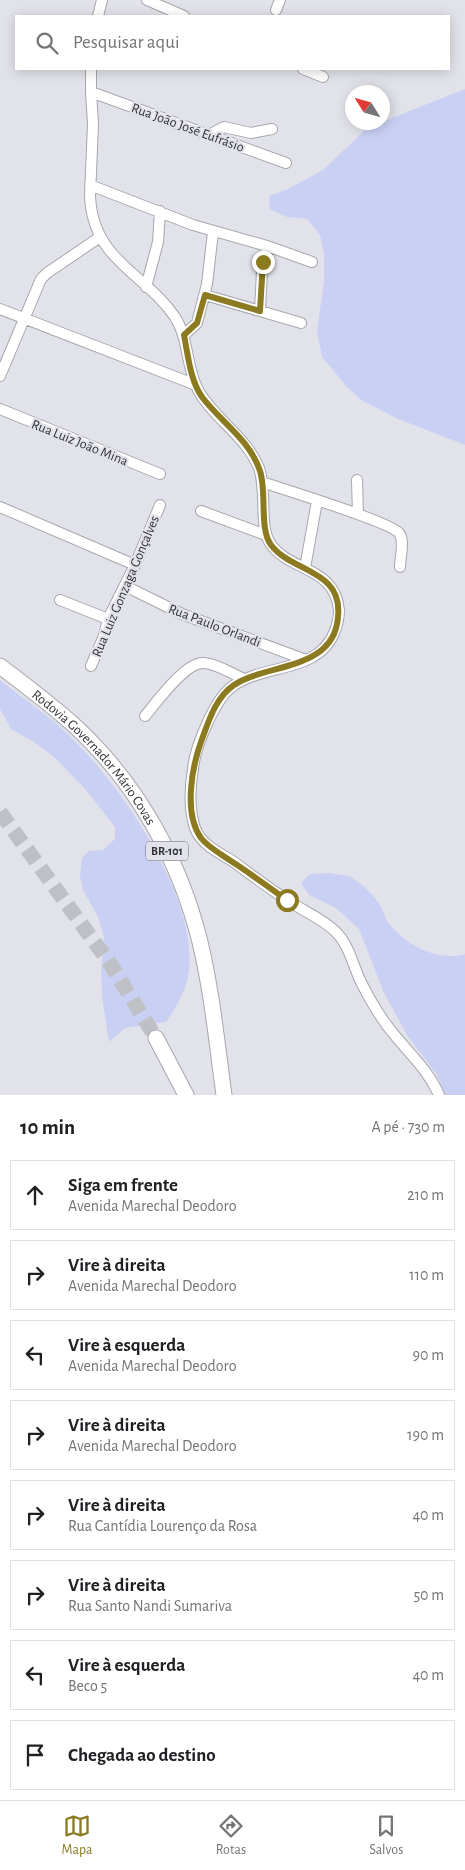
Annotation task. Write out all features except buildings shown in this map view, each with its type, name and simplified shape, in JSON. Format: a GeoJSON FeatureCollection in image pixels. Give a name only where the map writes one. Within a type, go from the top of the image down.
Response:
{"type":"FeatureCollection","features":[{"type":"Feature","properties":{"kind":"highway","name":"Rodovia Governador Mário Covas"},"geometry":{"type":"LineString","coordinates":[[0,666],[59,712],[96,748],[133,793],[161,838],[181,884],[200,942],[212,1007],[224,1095]]}},
{"type":"Feature","properties":{"kind":"highway"},"geometry":{"type":"LineString","coordinates":[[156,1038],[186,1095]]}},
{"type":"Feature","properties":{"kind":"street"},"geometry":{"type":"LineString","coordinates":[[98,15],[102,0]]}},
{"type":"Feature","properties":{"kind":"street"},"geometry":{"type":"LineString","coordinates":[[147,0],[182,15]]}},
{"type":"Feature","properties":{"kind":"street"},"geometry":{"type":"LineString","coordinates":[[276,10],[280,0]]}},
{"type":"Feature","properties":{"kind":"street"},"geometry":{"type":"LineString","coordinates":[[91,70],[93,124],[90,207],[92,218],[100,237],[119,262],[173,315],[184,335],[196,385],[209,405],[245,444],[254,457],[260,471],[264,496],[266,535],[270,544],[279,553],[323,578],[336,598],[339,609],[338,620],[332,638],[316,655],[306,660],[244,679],[224,693],[217,704],[196,755],[193,769],[191,797],[196,829],[203,840],[215,850],[338,934],[345,945],[360,981],[383,1020],[418,1060],[439,1095]]}},
{"type":"Feature","properties":{"kind":"street"},"geometry":{"type":"LineString","coordinates":[[305,70],[322,77]]}},
{"type":"Feature","properties":{"kind":"street","name":"Rua João José Eufrásio"},"geometry":{"type":"LineString","coordinates":[[91,92],[286,163]]}},
{"type":"Feature","properties":{"kind":"street"},"geometry":{"type":"LineString","coordinates":[[209,135],[224,127],[251,133],[272,129]]}},
{"type":"Feature","properties":{"kind":"street"},"geometry":{"type":"LineString","coordinates":[[90,185],[213,232],[267,246],[312,262]]}},
{"type":"Feature","properties":{"kind":"street"},"geometry":{"type":"LineString","coordinates":[[146,287],[158,242],[160,211]]}},
{"type":"Feature","properties":{"kind":"street"},"geometry":{"type":"LineString","coordinates":[[184,335],[197,323],[205,295],[213,232]]}},
{"type":"Feature","properties":{"kind":"street"},"geometry":{"type":"LineString","coordinates":[[0,376],[41,279],[100,237]]}},
{"type":"Feature","properties":{"kind":"street"},"geometry":{"type":"LineString","coordinates":[[260,311],[262,271],[267,246]]}},
{"type":"Feature","properties":{"kind":"street"},"geometry":{"type":"LineString","coordinates":[[205,295],[301,323]]}},
{"type":"Feature","properties":{"kind":"street"},"geometry":{"type":"LineString","coordinates":[[0,309],[196,385]]}},
{"type":"Feature","properties":{"kind":"street","name":"Rua Luiz João Mina"},"geometry":{"type":"LineString","coordinates":[[0,409],[160,474]]}},
{"type":"Feature","properties":{"kind":"street"},"geometry":{"type":"LineString","coordinates":[[358,480],[358,514]]}},
{"type":"Feature","properties":{"kind":"street"},"geometry":{"type":"LineString","coordinates":[[262,482],[358,514],[387,525],[400,533],[400,567]]}},
{"type":"Feature","properties":{"kind":"street"},"geometry":{"type":"LineString","coordinates":[[304,568],[317,501]]}},
{"type":"Feature","properties":{"kind":"street","name":"Rua Luiz Gonzaga Gonçalves"},"geometry":{"type":"LineString","coordinates":[[91,666],[104,636],[108,619],[135,565],[160,505]]}},
{"type":"Feature","properties":{"kind":"street"},"geometry":{"type":"LineString","coordinates":[[0,507],[135,565]]}},
{"type":"Feature","properties":{"kind":"street"},"geometry":{"type":"LineString","coordinates":[[201,511],[266,535]]}},
{"type":"Feature","properties":{"kind":"street","name":"Rua Paulo Orlandi"},"geometry":{"type":"LineString","coordinates":[[125,586],[182,614],[306,660]]}},
{"type":"Feature","properties":{"kind":"street"},"geometry":{"type":"LineString","coordinates":[[60,600],[108,619]]}},
{"type":"Feature","properties":{"kind":"street"},"geometry":{"type":"LineString","coordinates":[[144,716],[188,668],[196,664],[203,662],[244,679]]}},
{"type":"Feature","properties":{"kind":"shaded area"},"geometry":{"type":"Polygon","coordinates":[[[465,89],[465,445],[396,418],[361,400],[347,387],[322,357],[317,331],[324,281],[324,255],[320,235],[307,219],[287,217],[270,209],[269,196],[288,189],[323,170],[365,130],[390,130],[390,119],[465,89]]]}},
{"type":"Feature","properties":{"kind":"shaded area"},"geometry":{"type":"Polygon","coordinates":[[[0,680],[53,721],[82,748],[127,805],[167,873],[180,907],[188,940],[189,970],[181,997],[166,1022],[125,1028],[109,1042],[102,997],[101,968],[104,937],[98,917],[83,890],[80,876],[82,858],[89,851],[103,850],[115,839],[115,827],[86,790],[53,756],[11,729],[0,709],[0,680]]]}},
{"type":"Feature","properties":{"kind":"shaded area"},"geometry":{"type":"Polygon","coordinates":[[[330,873],[344,875],[356,880],[371,893],[381,907],[388,922],[395,930],[403,938],[422,950],[444,956],[465,954],[465,1095],[445,1095],[437,1075],[407,1035],[384,993],[359,929],[336,908],[309,895],[301,883],[310,874],[330,873]]]}},
{"type":"Feature","properties":{"kind":"tunnel"},"geometry":{"type":"LineString","coordinates":[[0,812],[109,962],[156,1038]]}},
{"type":"Feature","properties":{"kind":"route"},"geometry":{"type":"LineString","coordinates":[[263,262],[260,311],[205,295],[197,323],[184,335],[196,385],[202,396],[245,444],[254,457],[260,471],[264,496],[266,535],[270,544],[290,561],[323,578],[336,598],[339,609],[338,620],[332,638],[316,655],[302,662],[244,679],[224,693],[210,718],[196,755],[191,797],[192,815],[196,829],[203,840],[287,900]]}}]}
